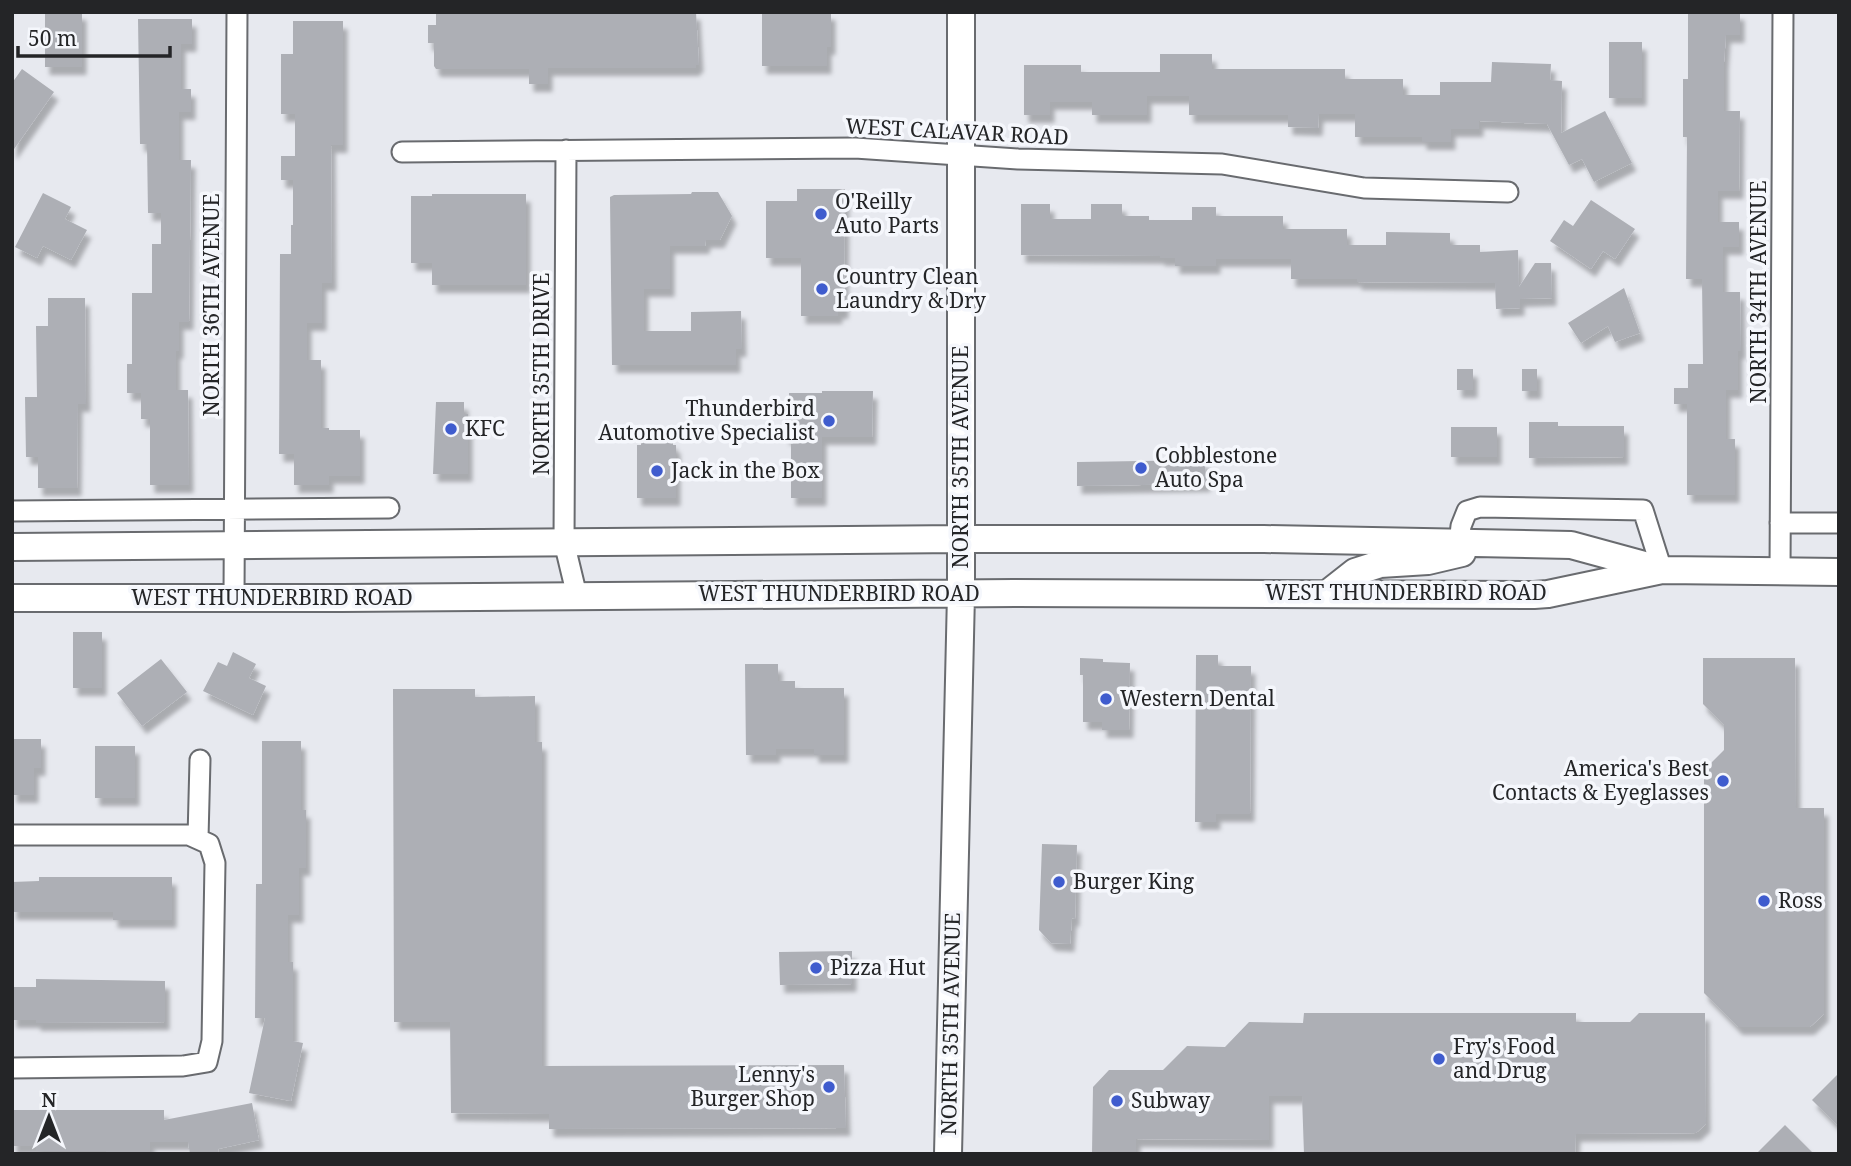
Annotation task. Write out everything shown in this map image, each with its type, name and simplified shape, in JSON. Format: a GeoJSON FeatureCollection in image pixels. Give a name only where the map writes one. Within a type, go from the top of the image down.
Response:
{"type":"FeatureCollection","features":[{"type":"Feature","properties":{"kind":"main road","name":"NORTH 35TH AVENUE"},"geometry":{"type":"LineString","coordinates":[[948,1154],[961,594],[961,12]]}},
{"type":"Feature","properties":{"kind":"main road","name":"WEST THUNDERBIRD ROAD"},"geometry":{"type":"LineString","coordinates":[[12,547],[234,543],[1264,539],[1571,545],[1662,570]]}},
{"type":"Feature","properties":{"kind":"main road"},"geometry":{"type":"LineString","coordinates":[[1327,594],[1355,572],[1380,564],[1428,561],[1497,544]]}},
{"type":"Feature","properties":{"kind":"main road","name":"WEST THUNDERBIRD ROAD"},"geometry":{"type":"LineString","coordinates":[[12,598],[1548,594],[1662,570],[1839,572]]}},
{"type":"Feature","properties":{"kind":"street","name":"NORTH 36TH AVENUE"},"geometry":{"type":"LineString","coordinates":[[234,598],[237,12]]}},
{"type":"Feature","properties":{"kind":"street","name":"NORTH 34TH AVENUE"},"geometry":{"type":"LineString","coordinates":[[1780,571],[1783,12]]}},
{"type":"Feature","properties":{"kind":"street","name":"WEST CALAVAR ROAD"},"geometry":{"type":"LineString","coordinates":[[402,152],[855,148],[1018,159],[1222,164],[1364,188],[1508,192]]}},
{"type":"Feature","properties":{"kind":"street","name":"NORTH 35TH DRIVE"},"geometry":{"type":"LineString","coordinates":[[566,150],[564,542],[577,596]]}},
{"type":"Feature","properties":{"kind":"street"},"geometry":{"type":"LineString","coordinates":[[1459,543],[1461,526],[1468,511],[1480,507],[1643,510],[1662,570]]}},
{"type":"Feature","properties":{"kind":"street"},"geometry":{"type":"LineString","coordinates":[[12,510],[389,508]]}},
{"type":"Feature","properties":{"kind":"street"},"geometry":{"type":"LineString","coordinates":[[1780,523],[1839,523]]}},
{"type":"Feature","properties":{"kind":"street"},"geometry":{"type":"LineString","coordinates":[[12,1068],[183,1066],[207,1062],[212,1041],[215,863],[204,841],[200,760]]}},
{"type":"Feature","properties":{"kind":"street"},"geometry":{"type":"LineString","coordinates":[[12,835],[189,835],[204,841]]}},
{"type":"Feature","properties":{"kind":"building"},"geometry":{"type":"Polygon","coordinates":[[[45,12],[82,12],[82,67],[45,67],[45,12]]]}},
{"type":"Feature","properties":{"kind":"building"},"geometry":{"type":"Polygon","coordinates":[[[436,12],[696,12],[699,65],[696,65],[696,68],[548,68],[548,84],[529,84],[529,69],[436,69],[434,43],[428,43],[428,25],[436,25],[436,12]]]}},
{"type":"Feature","properties":{"kind":"building"},"geometry":{"type":"Polygon","coordinates":[[[762,12],[831,12],[831,47],[827,47],[827,66],[762,66],[762,12]]]}},
{"type":"Feature","properties":{"kind":"building"},"geometry":{"type":"Polygon","coordinates":[[[1688,12],[1740,12],[1740,35],[1726,35],[1724,62],[1724,111],[1740,111],[1739,191],[1718,191],[1718,222],[1739,222],[1739,247],[1723,247],[1723,292],[1740,292],[1741,351],[1738,351],[1738,390],[1726,390],[1726,439],[1735,439],[1735,495],[1687,495],[1687,404],[1674,404],[1674,388],[1688,388],[1688,364],[1703,364],[1702,279],[1686,279],[1687,137],[1683,137],[1683,79],[1688,79],[1688,12]]]}},
{"type":"Feature","properties":{"kind":"building"},"geometry":{"type":"Polygon","coordinates":[[[138,19],[192,19],[192,44],[181,44],[181,89],[191,89],[191,112],[179,112],[179,160],[191,160],[189,322],[179,322],[179,351],[176,351],[176,390],[188,390],[189,485],[150,485],[150,419],[141,419],[141,393],[127,393],[127,364],[132,364],[132,293],[152,293],[152,244],[161,244],[161,213],[148,213],[147,144],[140,144],[138,19]]]}},
{"type":"Feature","properties":{"kind":"building"},"geometry":{"type":"Polygon","coordinates":[[[293,21],[343,21],[343,145],[331,145],[332,283],[322,283],[322,323],[307,323],[307,360],[321,360],[321,428],[360,430],[360,476],[329,476],[329,485],[294,485],[294,454],[279,454],[280,254],[291,254],[293,225],[293,180],[281,180],[281,156],[295,156],[295,114],[281,114],[281,54],[293,54],[293,21]]]}},
{"type":"Feature","properties":{"kind":"building"},"geometry":{"type":"Polygon","coordinates":[[[1609,42],[1642,42],[1642,98],[1609,98],[1609,42]]]}},
{"type":"Feature","properties":{"kind":"building"},"geometry":{"type":"Polygon","coordinates":[[[1160,54],[1212,54],[1212,69],[1345,69],[1345,79],[1403,79],[1403,95],[1440,95],[1440,82],[1491,82],[1492,62],[1551,64],[1550,80],[1562,81],[1561,133],[1605,111],[1632,163],[1594,182],[1582,159],[1569,165],[1547,124],[1479,121],[1479,129],[1451,129],[1451,142],[1422,142],[1422,137],[1355,137],[1355,114],[1319,114],[1318,128],[1288,127],[1288,115],[1189,115],[1189,96],[1147,96],[1147,115],[1092,115],[1092,102],[1050,102],[1050,115],[1024,115],[1024,65],[1081,65],[1081,72],[1160,72],[1160,54]]]}},
{"type":"Feature","properties":{"kind":"building"},"geometry":{"type":"Polygon","coordinates":[[[22,69],[54,92],[12,152],[12,83],[22,69]]]}},
{"type":"Feature","properties":{"kind":"building"},"geometry":{"type":"Polygon","coordinates":[[[797,189],[845,189],[844,311],[838,311],[838,316],[801,316],[801,258],[766,258],[766,201],[797,201],[797,189]]]}},
{"type":"Feature","properties":{"kind":"building"},"geometry":{"type":"Polygon","coordinates":[[[718,192],[732,216],[720,240],[706,240],[705,246],[670,246],[670,289],[644,289],[644,331],[691,331],[691,312],[741,311],[742,349],[736,349],[736,365],[612,365],[610,197],[718,192]]]}},
{"type":"Feature","properties":{"kind":"building"},"geometry":{"type":"Polygon","coordinates":[[[43,193],[71,207],[65,219],[87,230],[71,260],[43,246],[37,258],[15,247],[43,193]]]}},
{"type":"Feature","properties":{"kind":"building"},"geometry":{"type":"Polygon","coordinates":[[[526,194],[526,285],[432,285],[432,263],[411,263],[411,196],[526,194]]]}},
{"type":"Feature","properties":{"kind":"building"},"geometry":{"type":"Polygon","coordinates":[[[1591,200],[1635,229],[1615,259],[1603,251],[1591,269],[1550,241],[1564,220],[1573,226],[1591,200]]]}},
{"type":"Feature","properties":{"kind":"building"},"geometry":{"type":"Polygon","coordinates":[[[1021,204],[1050,204],[1050,219],[1091,219],[1091,204],[1122,204],[1122,216],[1149,216],[1149,220],[1192,220],[1192,207],[1216,207],[1216,216],[1283,216],[1283,229],[1347,229],[1347,245],[1386,245],[1386,232],[1450,233],[1450,245],[1480,245],[1480,252],[1518,250],[1519,287],[1535,263],[1551,263],[1552,298],[1520,299],[1520,308],[1496,309],[1495,283],[1291,279],[1291,259],[1216,259],[1216,266],[1175,266],[1175,258],[1160,256],[1021,255],[1021,204]]]}},
{"type":"Feature","properties":{"kind":"building"},"geometry":{"type":"Polygon","coordinates":[[[1624,288],[1640,333],[1615,342],[1608,326],[1581,343],[1568,323],[1624,288]]]}},
{"type":"Feature","properties":{"kind":"building"},"geometry":{"type":"Polygon","coordinates":[[[48,298],[85,298],[86,404],[78,404],[77,488],[38,488],[38,457],[26,457],[25,397],[37,397],[36,326],[48,326],[48,298]]]}},
{"type":"Feature","properties":{"kind":"building"},"geometry":{"type":"Polygon","coordinates":[[[1457,369],[1473,369],[1473,390],[1457,390],[1457,369]]]}},
{"type":"Feature","properties":{"kind":"building"},"geometry":{"type":"Polygon","coordinates":[[[1522,369],[1537,369],[1537,391],[1522,391],[1522,369]]]}},
{"type":"Feature","properties":{"kind":"building"},"geometry":{"type":"Polygon","coordinates":[[[873,391],[872,437],[822,437],[822,498],[791,498],[791,437],[785,437],[785,405],[789,401],[789,393],[873,391]]]}},
{"type":"Feature","properties":{"kind":"building","name":"KFC"},"geometry":{"type":"Polygon","coordinates":[[[436,402],[464,402],[464,414],[468,414],[468,474],[433,474],[436,402]]]}},
{"type":"Feature","properties":{"kind":"building"},"geometry":{"type":"Polygon","coordinates":[[[1529,422],[1558,422],[1558,426],[1624,426],[1624,457],[1529,458],[1529,422]]]}},
{"type":"Feature","properties":{"kind":"building"},"geometry":{"type":"Polygon","coordinates":[[[1451,427],[1497,427],[1497,457],[1451,457],[1451,427]]]}},
{"type":"Feature","properties":{"kind":"building","name":"Jack in the Box"},"geometry":{"type":"Polygon","coordinates":[[[673,441],[673,445],[676,445],[676,498],[637,498],[637,445],[641,445],[641,442],[673,441]]]}},
{"type":"Feature","properties":{"kind":"building","name":"Cobblestone Auto Spa"},"geometry":{"type":"Polygon","coordinates":[[[1205,460],[1206,484],[1077,486],[1077,462],[1205,460]]]}},
{"type":"Feature","properties":{"kind":"building"},"geometry":{"type":"Polygon","coordinates":[[[73,632],[102,632],[102,688],[73,688],[73,632]]]}},
{"type":"Feature","properties":{"kind":"building"},"geometry":{"type":"Polygon","coordinates":[[[233,652],[256,664],[249,678],[266,686],[253,715],[203,691],[218,662],[227,666],[233,652]]]}},
{"type":"Feature","properties":{"kind":"building"},"geometry":{"type":"Polygon","coordinates":[[[1196,655],[1218,655],[1218,666],[1251,666],[1250,814],[1216,814],[1216,822],[1195,822],[1196,655]]]}},
{"type":"Feature","properties":{"kind":"building","name":"Western Dental"},"geometry":{"type":"Polygon","coordinates":[[[1080,658],[1130,663],[1129,730],[1102,730],[1102,722],[1083,722],[1083,675],[1080,675],[1080,658]]]}},
{"type":"Feature","properties":{"kind":"building","name":"Ross"},"geometry":{"type":"Polygon","coordinates":[[[1703,658],[1795,658],[1796,808],[1824,808],[1824,1014],[1810,1027],[1738,1027],[1704,993],[1704,770],[1724,750],[1724,725],[1703,704],[1703,658]]]}},
{"type":"Feature","properties":{"kind":"building"},"geometry":{"type":"Polygon","coordinates":[[[161,659],[187,692],[142,726],[117,693],[161,659]]]}},
{"type":"Feature","properties":{"kind":"building"},"geometry":{"type":"Polygon","coordinates":[[[745,664],[778,664],[778,681],[795,681],[795,688],[844,688],[844,755],[814,755],[814,749],[776,749],[776,755],[746,755],[745,664]]]}},
{"type":"Feature","properties":{"kind":"building"},"geometry":{"type":"Polygon","coordinates":[[[393,689],[475,689],[475,697],[535,696],[535,742],[542,742],[542,1066],[844,1065],[846,1128],[549,1129],[549,1114],[451,1113],[450,1022],[394,1022],[393,689]]]}},
{"type":"Feature","properties":{"kind":"building"},"geometry":{"type":"Polygon","coordinates":[[[12,739],[41,739],[41,768],[34,768],[34,795],[12,795],[12,739]]]}},
{"type":"Feature","properties":{"kind":"building"},"geometry":{"type":"Polygon","coordinates":[[[262,741],[301,741],[301,810],[306,810],[306,868],[299,868],[299,915],[288,915],[288,962],[293,962],[293,1041],[303,1043],[291,1101],[249,1093],[265,1018],[255,1018],[256,884],[262,884],[262,741]]]}},
{"type":"Feature","properties":{"kind":"building"},"geometry":{"type":"Polygon","coordinates":[[[95,746],[135,746],[135,798],[95,798],[95,746]]]}},
{"type":"Feature","properties":{"kind":"building","name":"Burger King"},"geometry":{"type":"Polygon","coordinates":[[[1042,844],[1077,845],[1075,919],[1072,918],[1070,944],[1051,943],[1039,930],[1042,844]]]}},
{"type":"Feature","properties":{"kind":"building"},"geometry":{"type":"Polygon","coordinates":[[[39,877],[172,877],[172,920],[113,920],[113,912],[12,912],[12,882],[39,881],[39,877]]]}},
{"type":"Feature","properties":{"kind":"building","name":"Pizza Hut"},"geometry":{"type":"Polygon","coordinates":[[[852,951],[852,984],[780,985],[779,952],[852,951]]]}},
{"type":"Feature","properties":{"kind":"building"},"geometry":{"type":"Polygon","coordinates":[[[36,979],[165,981],[165,1022],[36,1023],[36,1020],[12,1020],[12,987],[36,987],[36,979]]]}},
{"type":"Feature","properties":{"kind":"building"},"geometry":{"type":"Polygon","coordinates":[[[1304,1013],[1576,1013],[1576,1022],[1630,1022],[1639,1013],[1705,1013],[1706,1124],[1696,1133],[1576,1134],[1575,1154],[1304,1154],[1302,1096],[1269,1096],[1269,1140],[1136,1139],[1136,1154],[1092,1154],[1093,1087],[1109,1070],[1163,1070],[1187,1046],[1225,1047],[1249,1022],[1303,1023],[1304,1013]]]}},
{"type":"Feature","properties":{"kind":"building"},"geometry":{"type":"Polygon","coordinates":[[[1839,1073],[1839,1127],[1812,1100],[1839,1073]]]}},
{"type":"Feature","properties":{"kind":"building"},"geometry":{"type":"Polygon","coordinates":[[[252,1103],[259,1140],[218,1149],[219,1154],[190,1154],[188,1142],[150,1142],[150,1154],[36,1151],[36,1146],[12,1146],[12,1110],[164,1110],[164,1120],[252,1103]]]}},
{"type":"Feature","properties":{"kind":"building"},"geometry":{"type":"Polygon","coordinates":[[[1785,1125],[1814,1154],[1756,1154],[1785,1125]]]}},
{"type":"Feature","properties":{"kind":"place","name":"O'Reilly Auto Parts"},"geometry":{"type":"Point","coordinates":[821,214]}},
{"type":"Feature","properties":{"kind":"place","name":"Country Clean Laundry & Dry"},"geometry":{"type":"Point","coordinates":[822,289]}},
{"type":"Feature","properties":{"kind":"place","name":"Thunderbird Automotive Specialist"},"geometry":{"type":"Point","coordinates":[829,421]}},
{"type":"Feature","properties":{"kind":"place","name":"KFC"},"geometry":{"type":"Point","coordinates":[451,429]}},
{"type":"Feature","properties":{"kind":"place","name":"Cobblestone Auto Spa"},"geometry":{"type":"Point","coordinates":[1141,468]}},
{"type":"Feature","properties":{"kind":"place","name":"Jack in the Box"},"geometry":{"type":"Point","coordinates":[657,471]}},
{"type":"Feature","properties":{"kind":"place","name":"Western Dental"},"geometry":{"type":"Point","coordinates":[1106,699]}},
{"type":"Feature","properties":{"kind":"place","name":"America's Best Contacts & Eyeglasses"},"geometry":{"type":"Point","coordinates":[1723,781]}},
{"type":"Feature","properties":{"kind":"place","name":"Burger King"},"geometry":{"type":"Point","coordinates":[1059,882]}},
{"type":"Feature","properties":{"kind":"place","name":"Ross"},"geometry":{"type":"Point","coordinates":[1764,901]}},
{"type":"Feature","properties":{"kind":"place","name":"Pizza Hut"},"geometry":{"type":"Point","coordinates":[816,968]}},
{"type":"Feature","properties":{"kind":"place","name":"Fry's Food and Drug"},"geometry":{"type":"Point","coordinates":[1439,1059]}},
{"type":"Feature","properties":{"kind":"place","name":"Lenny's Burger Shop"},"geometry":{"type":"Point","coordinates":[829,1087]}},
{"type":"Feature","properties":{"kind":"place","name":"Subway"},"geometry":{"type":"Point","coordinates":[1117,1101]}}]}
